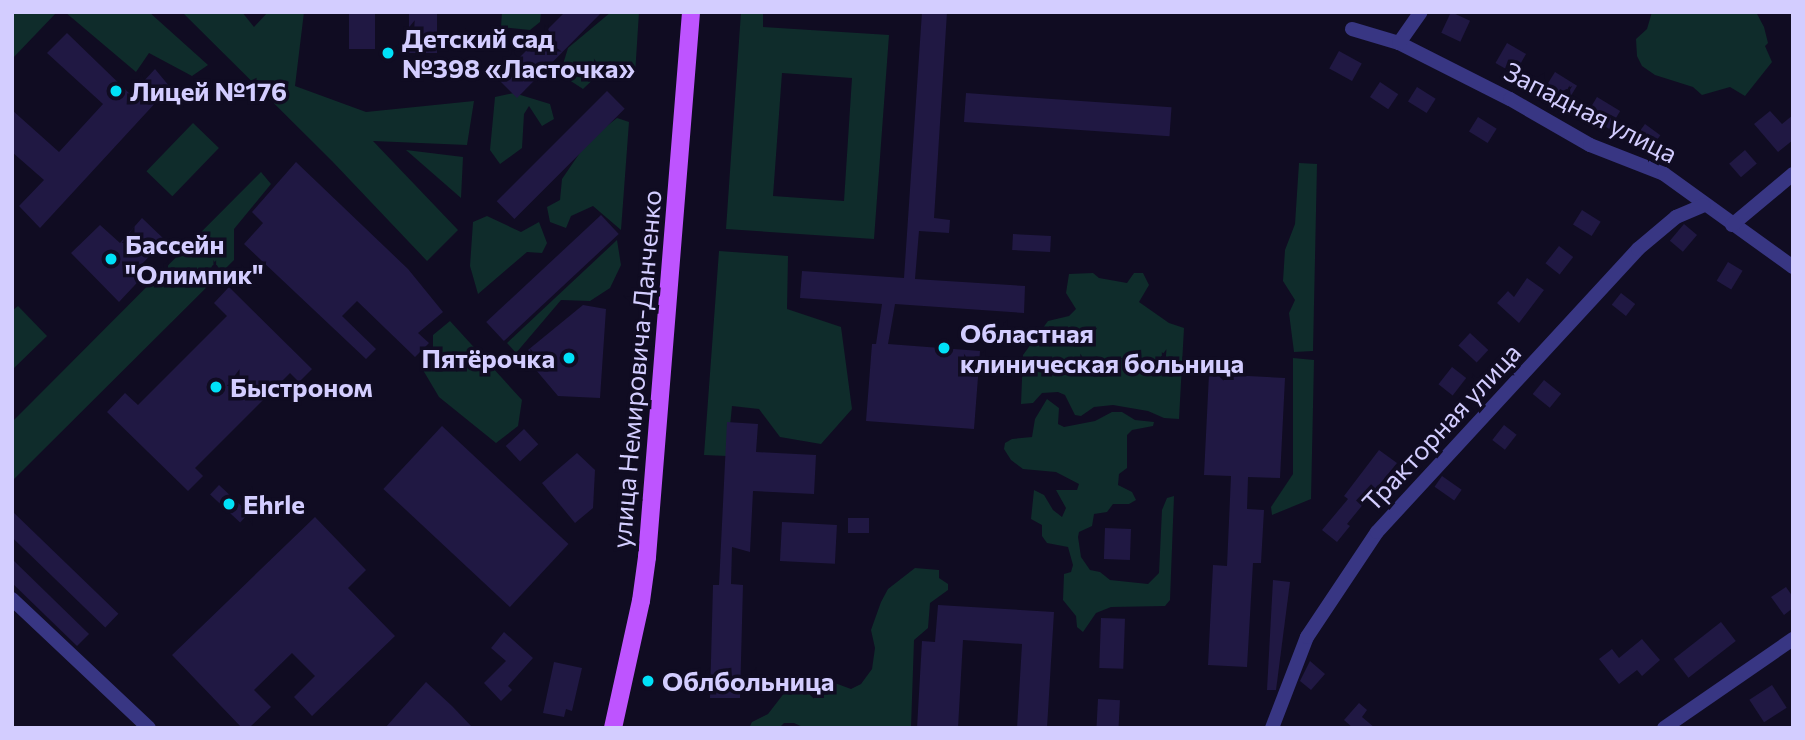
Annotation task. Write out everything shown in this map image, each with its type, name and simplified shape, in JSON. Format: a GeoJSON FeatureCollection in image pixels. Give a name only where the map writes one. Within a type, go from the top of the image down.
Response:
{"type":"FeatureCollection","features":[{"type":"Feature","properties":{"kind":"main road","name":"улица Немировича-Данченко"},"geometry":{"type":"LineString","coordinates":[[613,728],[641,601],[647,557],[691,12]]}},
{"type":"Feature","properties":{"kind":"street"},"geometry":{"type":"LineString","coordinates":[[1399,43],[1421,12]]}},
{"type":"Feature","properties":{"kind":"street","name":"Западная улица"},"geometry":{"type":"LineString","coordinates":[[1352,29],[1399,43],[1510,99],[1590,145],[1664,174],[1793,267]]}},
{"type":"Feature","properties":{"kind":"street"},"geometry":{"type":"LineString","coordinates":[[1732,225],[1793,174]]}},
{"type":"Feature","properties":{"kind":"street","name":"Тракторная улица"},"geometry":{"type":"LineString","coordinates":[[1272,728],[1307,637],[1377,532],[1638,250],[1676,217],[1704,205]]}},
{"type":"Feature","properties":{"kind":"street"},"geometry":{"type":"LineString","coordinates":[[12,599],[149,728]]}},
{"type":"Feature","properties":{"kind":"street"},"geometry":{"type":"LineString","coordinates":[[1664,728],[1793,639]]}},
{"type":"Feature","properties":{"kind":"green space"},"geometry":{"type":"Polygon","coordinates":[[[12,12],[57,12],[12,59],[12,12]]]}},
{"type":"Feature","properties":{"kind":"green space"},"geometry":{"type":"Polygon","coordinates":[[[65,12],[149,12],[208,65],[192,76],[149,53],[136,72],[65,12]]]}},
{"type":"Feature","properties":{"kind":"green space"},"geometry":{"type":"Polygon","coordinates":[[[182,12],[242,12],[254,27],[268,12],[304,12],[295,86],[366,112],[474,101],[467,145],[373,141],[458,230],[427,261],[332,161],[182,12]]]}},
{"type":"Feature","properties":{"kind":"green space"},"geometry":{"type":"Polygon","coordinates":[[[502,12],[541,12],[540,22],[530,30],[501,27],[502,12]]]}},
{"type":"Feature","properties":{"kind":"green space"},"geometry":{"type":"Polygon","coordinates":[[[611,12],[639,12],[635,75],[600,73],[583,89],[560,74],[568,48],[611,12]]]}},
{"type":"Feature","properties":{"kind":"green space"},"geometry":{"type":"Polygon","coordinates":[[[741,12],[763,12],[763,27],[889,35],[874,239],[726,229],[741,12]],[[782,73],[773,196],[844,201],[852,78],[782,73]]]}},
{"type":"Feature","properties":{"kind":"green space"},"geometry":{"type":"Polygon","coordinates":[[[1652,12],[1756,12],[1764,27],[1768,43],[1765,46],[1772,62],[1745,96],[1730,87],[1702,95],[1693,87],[1655,75],[1642,66],[1637,56],[1636,39],[1647,29],[1652,12]]]}},
{"type":"Feature","properties":{"kind":"green space"},"geometry":{"type":"Polygon","coordinates":[[[514,93],[550,104],[554,119],[542,126],[529,106],[524,114],[522,148],[500,164],[490,150],[495,97],[514,93]]]}},
{"type":"Feature","properties":{"kind":"green space"},"geometry":{"type":"Polygon","coordinates":[[[617,118],[629,122],[621,230],[593,206],[571,216],[566,228],[550,222],[547,207],[560,200],[562,179],[588,141],[617,118]]]}},
{"type":"Feature","properties":{"kind":"green space"},"geometry":{"type":"Polygon","coordinates":[[[193,123],[219,148],[172,196],[146,171],[193,123]]]}},
{"type":"Feature","properties":{"kind":"green space"},"geometry":{"type":"Polygon","coordinates":[[[406,150],[463,157],[461,198],[406,150]]]}},
{"type":"Feature","properties":{"kind":"green space"},"geometry":{"type":"Polygon","coordinates":[[[1299,163],[1317,164],[1313,351],[1294,352],[1289,313],[1295,300],[1283,281],[1285,250],[1295,224],[1299,163]]]}},
{"type":"Feature","properties":{"kind":"green space"},"geometry":{"type":"Polygon","coordinates":[[[261,172],[271,184],[234,229],[234,260],[12,481],[12,422],[261,172]]]}},
{"type":"Feature","properties":{"kind":"green space"},"geometry":{"type":"Polygon","coordinates":[[[487,216],[521,232],[539,222],[547,243],[542,253],[527,252],[478,294],[470,266],[473,222],[487,216]]]}},
{"type":"Feature","properties":{"kind":"green space"},"geometry":{"type":"Polygon","coordinates":[[[617,240],[621,265],[610,288],[590,301],[561,300],[516,353],[507,343],[617,240]]]}},
{"type":"Feature","properties":{"kind":"green space"},"geometry":{"type":"Polygon","coordinates":[[[719,251],[788,256],[787,309],[841,327],[852,409],[821,444],[780,437],[759,409],[732,406],[727,456],[704,455],[719,251]]]}},
{"type":"Feature","properties":{"kind":"green space"},"geometry":{"type":"Polygon","coordinates":[[[1093,273],[1099,278],[1127,283],[1134,273],[1143,273],[1149,285],[1139,302],[1169,323],[1184,328],[1179,419],[1164,418],[1148,411],[1113,405],[1094,407],[1081,416],[1075,415],[1065,395],[1058,392],[1042,393],[1033,403],[1021,404],[1023,355],[1048,321],[1069,316],[1076,309],[1066,293],[1069,274],[1093,273]]]}},
{"type":"Feature","properties":{"kind":"green space"},"geometry":{"type":"Polygon","coordinates":[[[18,306],[47,336],[12,370],[12,311],[18,306]]]}},
{"type":"Feature","properties":{"kind":"green space"},"geometry":{"type":"Polygon","coordinates":[[[450,321],[522,400],[518,426],[496,443],[439,397],[420,365],[433,356],[433,335],[450,321]]]}},
{"type":"Feature","properties":{"kind":"green space"},"geometry":{"type":"Polygon","coordinates":[[[1293,358],[1314,360],[1311,499],[1272,515],[1271,507],[1293,474],[1293,358]]]}},
{"type":"Feature","properties":{"kind":"green space"},"geometry":{"type":"Polygon","coordinates":[[[1047,399],[1059,408],[1058,424],[1064,427],[1095,421],[1112,412],[1122,412],[1135,420],[1154,422],[1153,426],[1132,430],[1127,435],[1127,468],[1119,474],[1118,485],[1132,492],[1136,500],[1129,504],[1113,504],[1107,512],[1094,514],[1092,526],[1079,532],[1078,537],[1081,557],[1090,570],[1100,572],[1110,580],[1148,584],[1159,573],[1162,510],[1167,498],[1174,496],[1170,600],[1165,606],[1111,607],[1096,613],[1083,632],[1077,627],[1076,616],[1063,600],[1064,574],[1071,572],[1073,565],[1068,547],[1047,543],[1042,536],[1042,525],[1031,519],[1034,490],[1044,495],[1053,510],[1062,517],[1066,508],[1056,490],[1077,490],[1079,484],[1056,472],[1023,469],[1011,460],[1004,449],[1005,443],[1012,439],[1032,437],[1035,419],[1047,399]]]}},
{"type":"Feature","properties":{"kind":"green space"},"geometry":{"type":"Polygon","coordinates":[[[915,568],[939,570],[939,578],[948,584],[948,590],[930,603],[928,628],[914,640],[911,728],[805,728],[794,723],[784,723],[779,728],[749,728],[752,722],[768,714],[785,692],[816,682],[832,682],[851,689],[861,684],[872,669],[875,648],[871,630],[881,602],[888,589],[915,568]]]}},
{"type":"Feature","properties":{"kind":"building"},"geometry":{"type":"Polygon","coordinates":[[[349,12],[375,12],[375,49],[349,49],[349,12]]]}},
{"type":"Feature","properties":{"kind":"building"},"geometry":{"type":"Polygon","coordinates":[[[409,12],[437,12],[437,53],[409,53],[409,12]]]}},
{"type":"Feature","properties":{"kind":"building"},"geometry":{"type":"Polygon","coordinates":[[[565,12],[602,12],[517,98],[498,79],[565,12]]]}},
{"type":"Feature","properties":{"kind":"building"},"geometry":{"type":"Polygon","coordinates":[[[922,12],[947,12],[934,218],[950,220],[949,233],[919,231],[915,279],[1025,286],[1024,313],[895,304],[888,344],[980,351],[974,429],[866,421],[872,344],[876,344],[882,304],[800,298],[802,271],[904,278],[922,12]]]}},
{"type":"Feature","properties":{"kind":"building"},"geometry":{"type":"Polygon","coordinates":[[[1451,12],[1470,21],[1460,42],[1441,33],[1451,12]]]}},
{"type":"Feature","properties":{"kind":"building"},"geometry":{"type":"Polygon","coordinates":[[[67,33],[131,95],[155,69],[170,87],[40,228],[19,206],[44,180],[12,152],[12,110],[59,152],[103,104],[47,53],[67,33]]]}},
{"type":"Feature","properties":{"kind":"building"},"geometry":{"type":"Polygon","coordinates":[[[1507,43],[1526,54],[1515,74],[1496,63],[1507,43]]]}},
{"type":"Feature","properties":{"kind":"building"},"geometry":{"type":"Polygon","coordinates":[[[1339,51],[1362,64],[1352,81],[1329,68],[1339,51]]]}},
{"type":"Feature","properties":{"kind":"building"},"geometry":{"type":"Polygon","coordinates":[[[1555,72],[1577,86],[1565,104],[1543,91],[1555,72]]]}},
{"type":"Feature","properties":{"kind":"building"},"geometry":{"type":"Polygon","coordinates":[[[1380,82],[1398,94],[1388,109],[1370,97],[1380,82]]]}},
{"type":"Feature","properties":{"kind":"building"},"geometry":{"type":"Polygon","coordinates":[[[1417,87],[1436,99],[1427,113],[1408,101],[1417,87]]]}},
{"type":"Feature","properties":{"kind":"building"},"geometry":{"type":"Polygon","coordinates":[[[607,91],[625,109],[514,219],[497,201],[607,91]]]}},
{"type":"Feature","properties":{"kind":"building"},"geometry":{"type":"Polygon","coordinates":[[[966,93],[1171,107],[1169,136],[964,122],[966,93]]]}},
{"type":"Feature","properties":{"kind":"building"},"geometry":{"type":"Polygon","coordinates":[[[1597,97],[1620,111],[1609,129],[1586,115],[1597,97]]]}},
{"type":"Feature","properties":{"kind":"building"},"geometry":{"type":"Polygon","coordinates":[[[1770,111],[1782,124],[1793,115],[1793,140],[1778,152],[1754,124],[1770,111]]]}},
{"type":"Feature","properties":{"kind":"building"},"geometry":{"type":"Polygon","coordinates":[[[1478,117],[1497,129],[1488,143],[1469,131],[1478,117]]]}},
{"type":"Feature","properties":{"kind":"building"},"geometry":{"type":"Polygon","coordinates":[[[1645,124],[1660,135],[1647,154],[1631,143],[1645,124]]]}},
{"type":"Feature","properties":{"kind":"building"},"geometry":{"type":"Polygon","coordinates":[[[1745,150],[1757,164],[1741,177],[1729,164],[1745,150]]]}},
{"type":"Feature","properties":{"kind":"building"},"geometry":{"type":"Polygon","coordinates":[[[296,162],[408,269],[443,312],[418,333],[429,343],[415,357],[357,301],[342,316],[376,349],[366,359],[244,244],[263,223],[252,212],[296,162]]]}},
{"type":"Feature","properties":{"kind":"building"},"geometry":{"type":"Polygon","coordinates":[[[1582,210],[1601,222],[1592,236],[1573,224],[1582,210]]]}},
{"type":"Feature","properties":{"kind":"building"},"geometry":{"type":"Polygon","coordinates":[[[601,215],[619,234],[504,341],[486,322],[601,215]]]}},
{"type":"Feature","properties":{"kind":"building","name":"Бассейн \"Олимпик\""},"geometry":{"type":"Polygon","coordinates":[[[142,218],[165,240],[141,265],[148,271],[119,302],[71,253],[100,225],[120,243],[142,218]]]}},
{"type":"Feature","properties":{"kind":"building"},"geometry":{"type":"Polygon","coordinates":[[[1684,224],[1697,235],[1683,252],[1670,241],[1684,224]]]}},
{"type":"Feature","properties":{"kind":"building"},"geometry":{"type":"Polygon","coordinates":[[[1013,234],[1051,236],[1050,252],[1012,250],[1013,234]]]}},
{"type":"Feature","properties":{"kind":"building"},"geometry":{"type":"Polygon","coordinates":[[[1559,246],[1573,257],[1560,274],[1545,263],[1559,246]]]}},
{"type":"Feature","properties":{"kind":"building"},"geometry":{"type":"Polygon","coordinates":[[[1728,262],[1743,271],[1731,290],[1717,281],[1728,262]]]}},
{"type":"Feature","properties":{"kind":"building"},"geometry":{"type":"Polygon","coordinates":[[[1527,278],[1544,290],[1519,323],[1497,303],[1508,291],[1514,297],[1527,278]]]}},
{"type":"Feature","properties":{"kind":"building","name":"Быстроном"},"geometry":{"type":"Polygon","coordinates":[[[229,287],[312,369],[299,382],[290,373],[195,468],[203,476],[188,491],[107,412],[125,393],[138,405],[227,316],[214,303],[229,287]]]}},
{"type":"Feature","properties":{"kind":"building"},"geometry":{"type":"Polygon","coordinates":[[[1621,293],[1635,304],[1626,316],[1612,305],[1621,293]]]}},
{"type":"Feature","properties":{"kind":"building","name":"Пятёрочка"},"geometry":{"type":"Polygon","coordinates":[[[583,305],[606,309],[600,398],[558,396],[536,370],[541,365],[528,350],[583,305]]]}},
{"type":"Feature","properties":{"kind":"building"},"geometry":{"type":"Polygon","coordinates":[[[1470,333],[1488,350],[1477,362],[1458,345],[1470,333]]]}},
{"type":"Feature","properties":{"kind":"building"},"geometry":{"type":"Polygon","coordinates":[[[1452,367],[1466,378],[1453,395],[1438,384],[1452,367]]]}},
{"type":"Feature","properties":{"kind":"building"},"geometry":{"type":"Polygon","coordinates":[[[1209,374],[1285,378],[1280,478],[1248,477],[1247,509],[1264,510],[1261,563],[1253,563],[1247,667],[1208,665],[1213,565],[1227,566],[1231,476],[1204,475],[1209,374]]]}},
{"type":"Feature","properties":{"kind":"building"},"geometry":{"type":"Polygon","coordinates":[[[1544,380],[1561,394],[1550,408],[1533,394],[1544,380]]]}},
{"type":"Feature","properties":{"kind":"building"},"geometry":{"type":"Polygon","coordinates":[[[727,422],[758,424],[756,452],[816,455],[814,494],[753,491],[750,552],[732,547],[731,584],[743,585],[740,698],[710,698],[713,585],[719,585],[727,422]]]}},
{"type":"Feature","properties":{"kind":"building"},"geometry":{"type":"Polygon","coordinates":[[[1504,425],[1517,435],[1505,450],[1492,440],[1504,425]]]}},
{"type":"Feature","properties":{"kind":"building"},"geometry":{"type":"Polygon","coordinates":[[[442,426],[569,544],[510,607],[383,489],[442,426]]]}},
{"type":"Feature","properties":{"kind":"building"},"geometry":{"type":"Polygon","coordinates":[[[524,429],[538,444],[520,461],[506,446],[524,429]]]}},
{"type":"Feature","properties":{"kind":"building"},"geometry":{"type":"Polygon","coordinates":[[[1379,450],[1397,463],[1347,524],[1350,526],[1337,542],[1322,530],[1348,499],[1344,496],[1379,450]]]}},
{"type":"Feature","properties":{"kind":"building"},"geometry":{"type":"Polygon","coordinates":[[[577,453],[595,470],[593,508],[575,523],[542,483],[577,453]]]}},
{"type":"Feature","properties":{"kind":"building"},"geometry":{"type":"Polygon","coordinates":[[[1442,476],[1462,490],[1454,500],[1435,487],[1442,476]]]}},
{"type":"Feature","properties":{"kind":"building","name":"Ehrle"},"geometry":{"type":"Polygon","coordinates":[[[219,485],[249,513],[240,522],[210,495],[219,485]]]}},
{"type":"Feature","properties":{"kind":"building"},"geometry":{"type":"Polygon","coordinates":[[[12,511],[118,614],[105,627],[12,537],[12,511]]]}},
{"type":"Feature","properties":{"kind":"building"},"geometry":{"type":"Polygon","coordinates":[[[315,517],[366,570],[348,588],[395,636],[312,716],[294,697],[315,676],[292,653],[254,690],[271,707],[249,728],[242,728],[172,655],[315,517]]]}},
{"type":"Feature","properties":{"kind":"building"},"geometry":{"type":"Polygon","coordinates":[[[848,518],[869,518],[869,533],[848,533],[848,518]]]}},
{"type":"Feature","properties":{"kind":"building"},"geometry":{"type":"Polygon","coordinates":[[[782,522],[837,525],[835,564],[780,561],[782,522]]]}},
{"type":"Feature","properties":{"kind":"building"},"geometry":{"type":"Polygon","coordinates":[[[1105,528],[1131,529],[1130,560],[1104,559],[1105,528]]]}},
{"type":"Feature","properties":{"kind":"building"},"geometry":{"type":"Polygon","coordinates":[[[12,559],[89,634],[77,646],[12,583],[12,559]]]}},
{"type":"Feature","properties":{"kind":"building"},"geometry":{"type":"Polygon","coordinates":[[[1273,580],[1290,582],[1276,690],[1267,690],[1273,580]]]}},
{"type":"Feature","properties":{"kind":"building"},"geometry":{"type":"Polygon","coordinates":[[[1786,587],[1793,597],[1793,608],[1784,615],[1771,597],[1786,587]]]}},
{"type":"Feature","properties":{"kind":"building"},"geometry":{"type":"Polygon","coordinates":[[[938,605],[1054,612],[1047,728],[1017,728],[1022,644],[963,640],[958,728],[917,728],[922,641],[935,642],[938,605]]]}},
{"type":"Feature","properties":{"kind":"building"},"geometry":{"type":"Polygon","coordinates":[[[1101,618],[1125,619],[1123,669],[1099,668],[1101,618]]]}},
{"type":"Feature","properties":{"kind":"building"},"geometry":{"type":"Polygon","coordinates":[[[1721,622],[1736,641],[1688,678],[1674,659],[1721,622]]]}},
{"type":"Feature","properties":{"kind":"building"},"geometry":{"type":"Polygon","coordinates":[[[504,632],[533,658],[508,686],[512,690],[501,701],[484,683],[506,661],[491,648],[504,632]]]}},
{"type":"Feature","properties":{"kind":"building"},"geometry":{"type":"Polygon","coordinates":[[[1642,639],[1660,660],[1642,676],[1637,670],[1619,684],[1599,659],[1612,649],[1619,658],[1642,639]]]}},
{"type":"Feature","properties":{"kind":"building"},"geometry":{"type":"Polygon","coordinates":[[[1310,661],[1325,674],[1311,690],[1300,681],[1310,661]]]}},
{"type":"Feature","properties":{"kind":"building"},"geometry":{"type":"Polygon","coordinates":[[[554,662],[582,668],[572,711],[566,709],[564,717],[543,713],[554,662]]]}},
{"type":"Feature","properties":{"kind":"building"},"geometry":{"type":"Polygon","coordinates":[[[426,682],[452,706],[473,728],[385,728],[426,682]]]}},
{"type":"Feature","properties":{"kind":"building"},"geometry":{"type":"Polygon","coordinates":[[[1772,685],[1787,708],[1764,722],[1749,700],[1772,685]]]}},
{"type":"Feature","properties":{"kind":"building"},"geometry":{"type":"Polygon","coordinates":[[[1098,699],[1120,700],[1119,728],[1096,728],[1098,699]]]}},
{"type":"Feature","properties":{"kind":"building"},"geometry":{"type":"Polygon","coordinates":[[[1359,703],[1367,710],[1362,717],[1375,728],[1353,728],[1344,720],[1359,703]]]}},
{"type":"Feature","properties":{"kind":"place","name":"Детский сад №398 «Ласточка»"},"geometry":{"type":"Point","coordinates":[388,53]}},
{"type":"Feature","properties":{"kind":"place","name":"Лицей №176"},"geometry":{"type":"Point","coordinates":[116,91]}},
{"type":"Feature","properties":{"kind":"place","name":"Бассейн \"Олимпик\""},"geometry":{"type":"Point","coordinates":[111,259]}},
{"type":"Feature","properties":{"kind":"place","name":"Областная клиническая больница"},"geometry":{"type":"Point","coordinates":[944,348]}},
{"type":"Feature","properties":{"kind":"place","name":"Пятёрочка"},"geometry":{"type":"Point","coordinates":[569,358]}},
{"type":"Feature","properties":{"kind":"place","name":"Быстроном"},"geometry":{"type":"Point","coordinates":[216,387]}},
{"type":"Feature","properties":{"kind":"place","name":"Ehrle"},"geometry":{"type":"Point","coordinates":[229,504]}},
{"type":"Feature","properties":{"kind":"place","name":"Облбольница"},"geometry":{"type":"Point","coordinates":[648,681]}}]}
